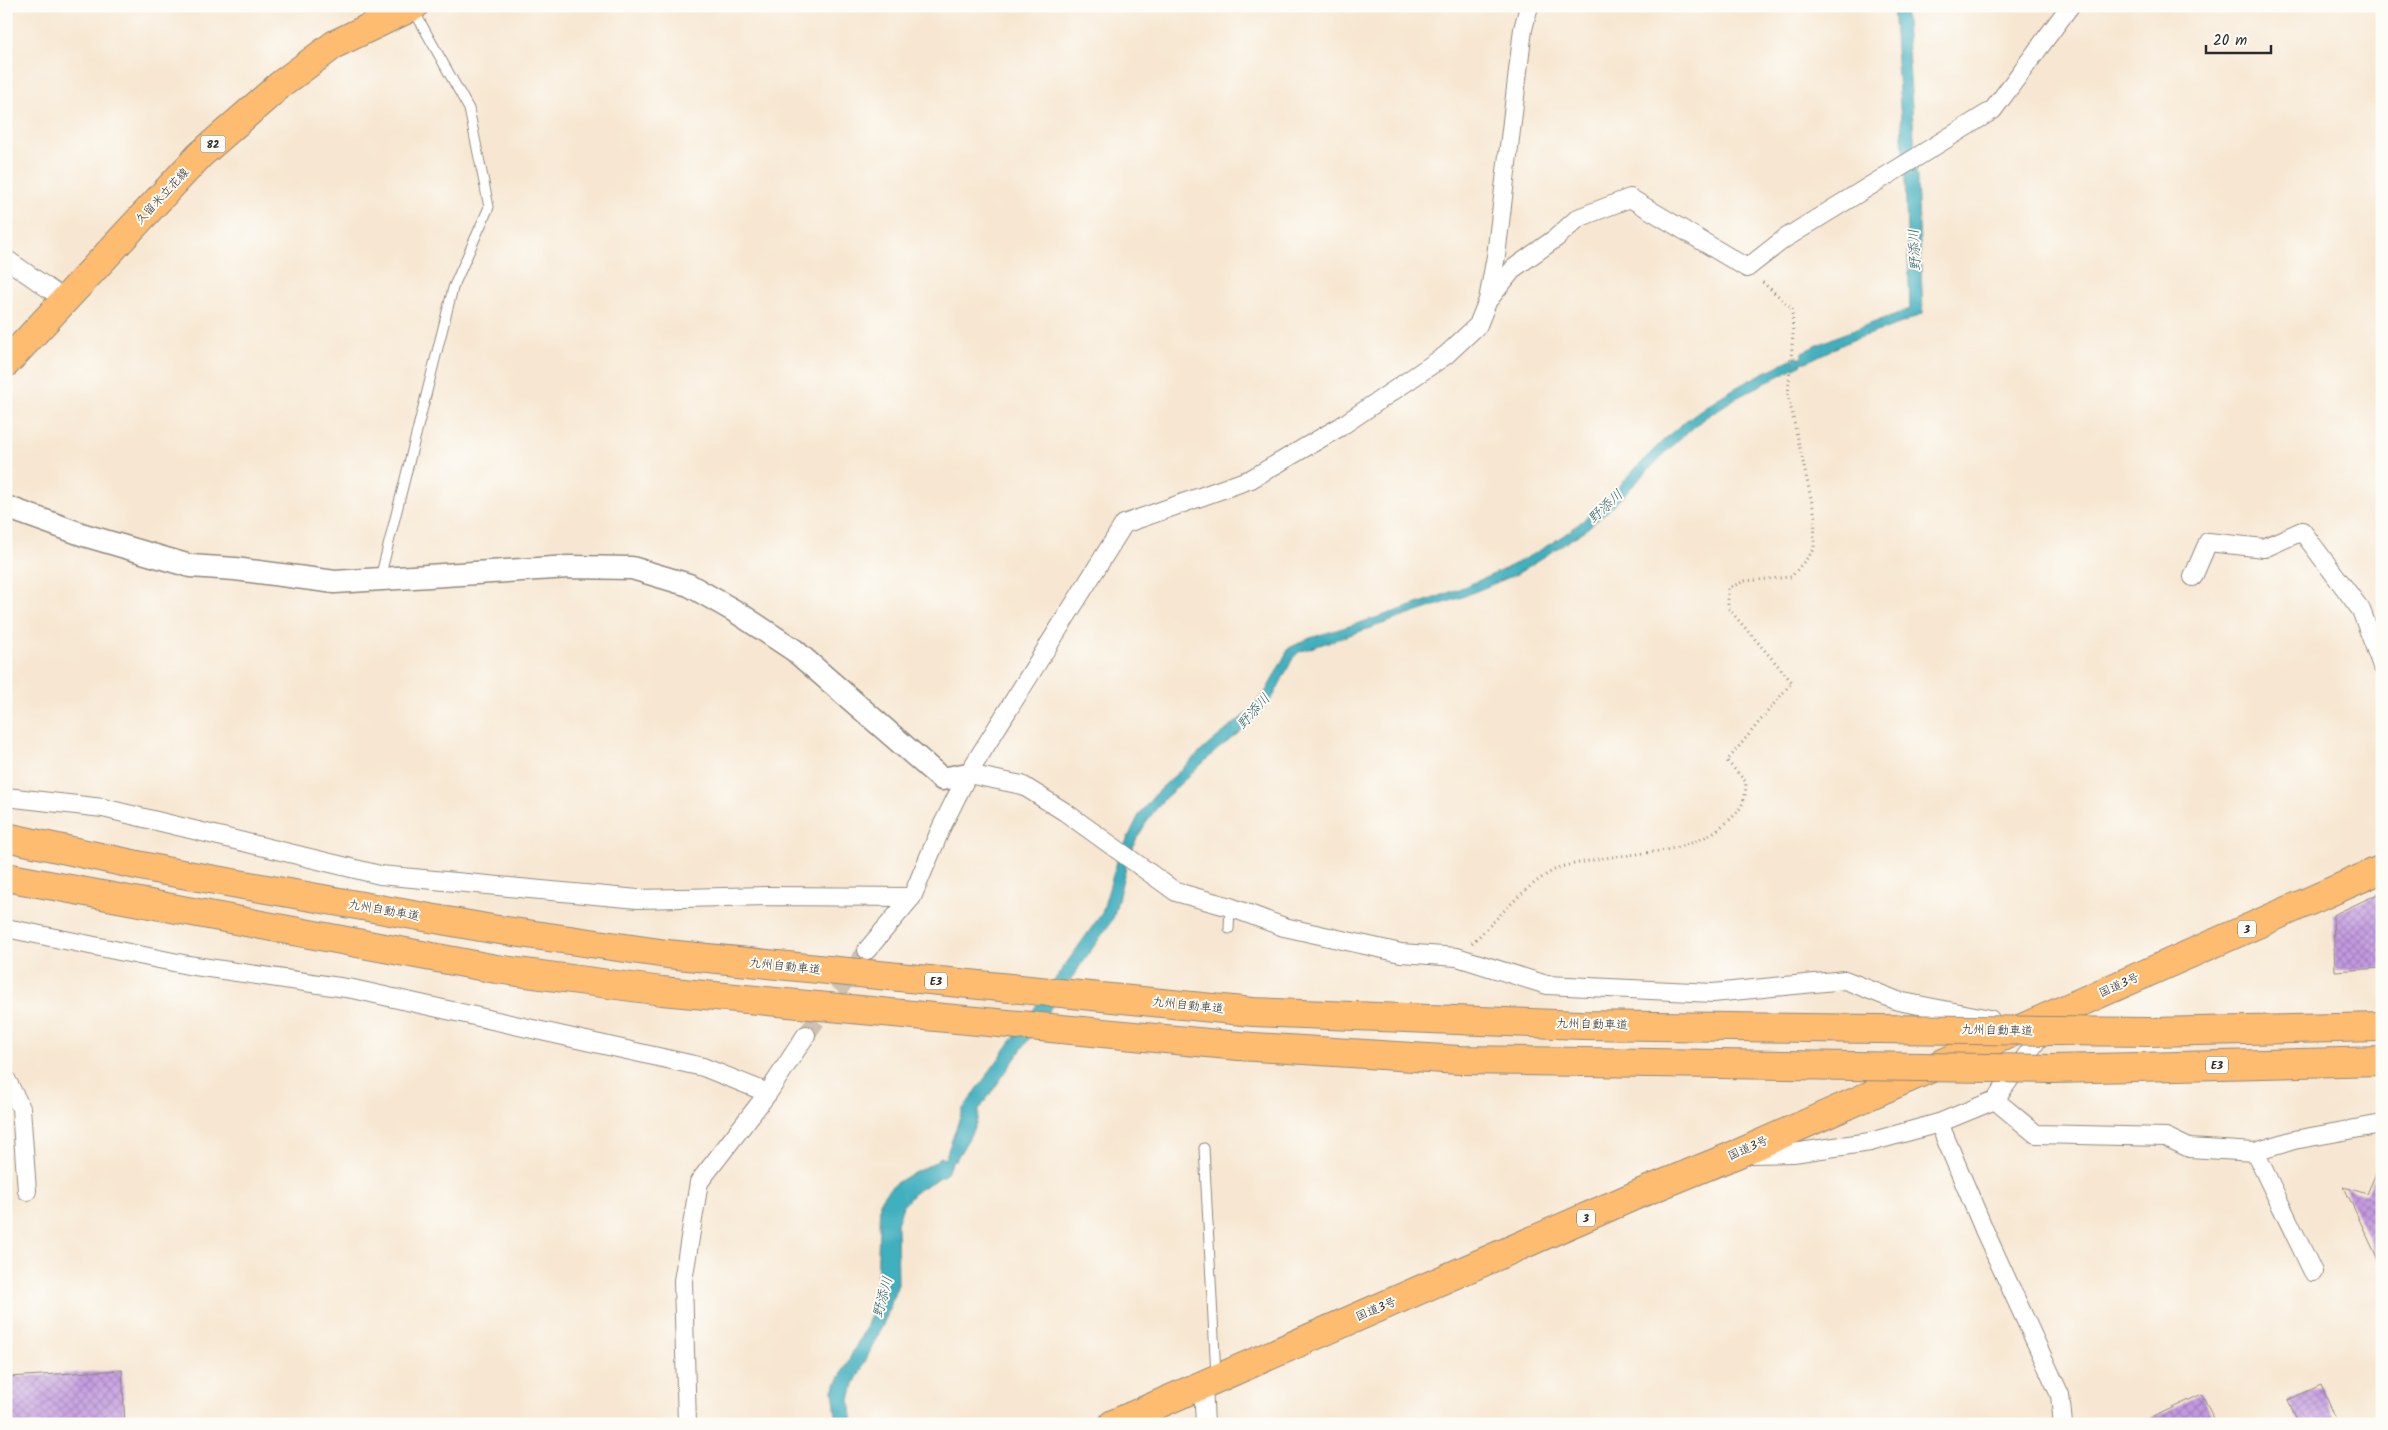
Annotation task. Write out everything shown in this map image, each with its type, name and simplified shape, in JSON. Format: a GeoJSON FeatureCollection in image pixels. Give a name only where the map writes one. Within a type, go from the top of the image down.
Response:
{"type":"FeatureCollection","features":[{"type":"Feature","properties":{"kind":"main road","name":"久留米立花線"},"geometry":{"type":"LineString","coordinates":[[6,363],[200,155],[280,85],[335,44],[413,7]]}},
{"type":"Feature","properties":{"kind":"main road","name":"九州自動車道"},"geometry":{"type":"LineString","coordinates":[[6,837],[232,883],[492,929],[667,954],[1253,1012],[1581,1025],[1876,1029],[2150,1032],[2382,1027]]}},
{"type":"Feature","properties":{"kind":"main road","name":"国道3号"},"geometry":{"type":"LineString","coordinates":[[1113,1424],[1641,1193],[1737,1154],[2028,1024],[2382,870]]}},
{"type":"Feature","properties":{"kind":"main road","name":"E3"},"geometry":{"type":"LineString","coordinates":[[6,877],[496,969],[662,991],[1268,1048],[1459,1060],[2052,1069],[2382,1061]]}},
{"type":"Feature","properties":{"kind":"street"},"geometry":{"type":"LineString","coordinates":[[867,950],[912,897],[942,826],[968,774],[1124,524],[1251,479],[1340,427],[1446,355],[1478,325],[1488,300],[1523,29],[1529,6]]}},
{"type":"Feature","properties":{"kind":"street"},"geometry":{"type":"LineString","coordinates":[[1488,300],[1514,268],[1556,238],[1578,218],[1630,198],[1747,268],[1784,239],[1993,110],[2070,6]]}},
{"type":"Feature","properties":{"kind":"street"},"geometry":{"type":"LineString","coordinates":[[6,260],[65,300]]}},
{"type":"Feature","properties":{"kind":"street"},"geometry":{"type":"LineString","coordinates":[[6,507],[84,535],[190,566],[235,569],[335,582],[569,567],[632,568],[689,586],[738,613],[794,650],[942,779],[968,774],[1022,785],[1065,812],[1176,892],[1230,907],[1284,927],[1401,953],[1457,957],[1547,985],[1713,993],[1845,980],[1898,1001],[1971,1017],[2028,1024]]}},
{"type":"Feature","properties":{"kind":"street"},"geometry":{"type":"LineString","coordinates":[[2193,577],[2208,542],[2264,548],[2302,531],[2361,610],[2382,666]]}},
{"type":"Feature","properties":{"kind":"street"},"geometry":{"type":"LineString","coordinates":[[6,797],[102,808],[380,875],[638,899],[767,896],[912,897]]}},
{"type":"Feature","properties":{"kind":"street"},"geometry":{"type":"LineString","coordinates":[[6,928],[188,965],[353,989],[703,1067],[768,1093]]}},
{"type":"Feature","properties":{"kind":"street"},"geometry":{"type":"LineString","coordinates":[[1737,1154],[1793,1153],[1870,1142],[1940,1123],[1995,1100],[2058,1011]]}},
{"type":"Feature","properties":{"kind":"street"},"geometry":{"type":"LineString","coordinates":[[687,1424],[683,1281],[699,1182],[768,1093],[806,1035]]}},
{"type":"Feature","properties":{"kind":"street"},"geometry":{"type":"LineString","coordinates":[[6,1079],[21,1108],[27,1191]]}},
{"type":"Feature","properties":{"kind":"street"},"geometry":{"type":"LineString","coordinates":[[1995,1100],[2036,1134],[2166,1136],[2189,1148],[2255,1152],[2294,1140],[2382,1124]]}},
{"type":"Feature","properties":{"kind":"street"},"geometry":{"type":"LineString","coordinates":[[1940,1123],[1985,1232],[2060,1395],[2063,1424]]}},
{"type":"Feature","properties":{"kind":"street"},"geometry":{"type":"LineString","coordinates":[[2255,1152],[2313,1272]]}},
{"type":"Feature","properties":{"kind":"street"},"geometry":{"type":"LineString","coordinates":[[1206,1424],[1210,1382]]}},
{"type":"Feature","properties":{"kind":"lane"},"geometry":{"type":"LineString","coordinates":[[379,580],[453,288],[489,207],[469,109],[413,7]]}},
{"type":"Feature","properties":{"kind":"lane"},"geometry":{"type":"LineString","coordinates":[[1229,929],[1230,907]]}},
{"type":"Feature","properties":{"kind":"lane"},"geometry":{"type":"LineString","coordinates":[[1204,1148],[1210,1382]]}},
{"type":"Feature","properties":{"kind":"path"},"geometry":{"type":"LineString","coordinates":[[1457,957],[1498,919],[1522,892],[1559,868],[1596,859],[1690,844],[1710,836],[1736,816],[1746,798],[1746,782],[1727,761],[1792,682],[1728,608],[1728,588],[1745,581],[1791,577],[1814,550],[1815,516],[1788,395],[1793,334],[1792,308],[1747,268]]}},
{"type":"Feature","properties":{"kind":"water","name":"野添川"},"geometry":{"type":"Polygon","coordinates":[[[1893,6],[1905,6],[1917,180],[1923,313],[1902,323],[1850,341],[1806,362],[1802,362],[1802,364],[1736,398],[1706,417],[1675,443],[1609,510],[1584,531],[1517,574],[1462,597],[1299,652],[1293,658],[1273,697],[1250,724],[1217,750],[1164,799],[1149,818],[1136,840],[1127,863],[1113,919],[979,1110],[970,1136],[956,1160],[953,1160],[946,1174],[915,1192],[903,1206],[897,1224],[898,1284],[883,1325],[854,1384],[850,1400],[853,1424],[837,1424],[833,1390],[867,1325],[873,1307],[877,1280],[880,1201],[892,1186],[941,1157],[945,1159],[963,1109],[1102,913],[1118,858],[1140,813],[1158,791],[1209,744],[1246,714],[1265,693],[1289,648],[1310,638],[1445,594],[1511,566],[1542,549],[1585,519],[1663,440],[1705,407],[1735,388],[1781,364],[1797,356],[1800,359],[1802,352],[1840,335],[1910,309],[1905,179],[1893,6]]]}},
{"type":"Feature","properties":{"kind":"building"},"geometry":{"type":"Polygon","coordinates":[[[2382,892],[2382,968],[2335,971],[2333,915],[2382,892]]]}},
{"type":"Feature","properties":{"kind":"building"},"geometry":{"type":"Polygon","coordinates":[[[2382,1159],[2382,1268],[2344,1187],[2367,1194],[2382,1159]]]}},
{"type":"Feature","properties":{"kind":"building"},"geometry":{"type":"Polygon","coordinates":[[[122,1370],[125,1424],[12,1424],[9,1377],[122,1370]]]}},
{"type":"Feature","properties":{"kind":"building"},"geometry":{"type":"Polygon","coordinates":[[[2321,1385],[2338,1424],[2299,1424],[2288,1400],[2321,1385]]]}},
{"type":"Feature","properties":{"kind":"building"},"geometry":{"type":"Polygon","coordinates":[[[2202,1394],[2216,1424],[2138,1424],[2202,1394]]]}},
{"type":"Feature","properties":{"kind":"tunnel"},"geometry":{"type":"LineString","coordinates":[[806,1035],[867,950]]}}]}
